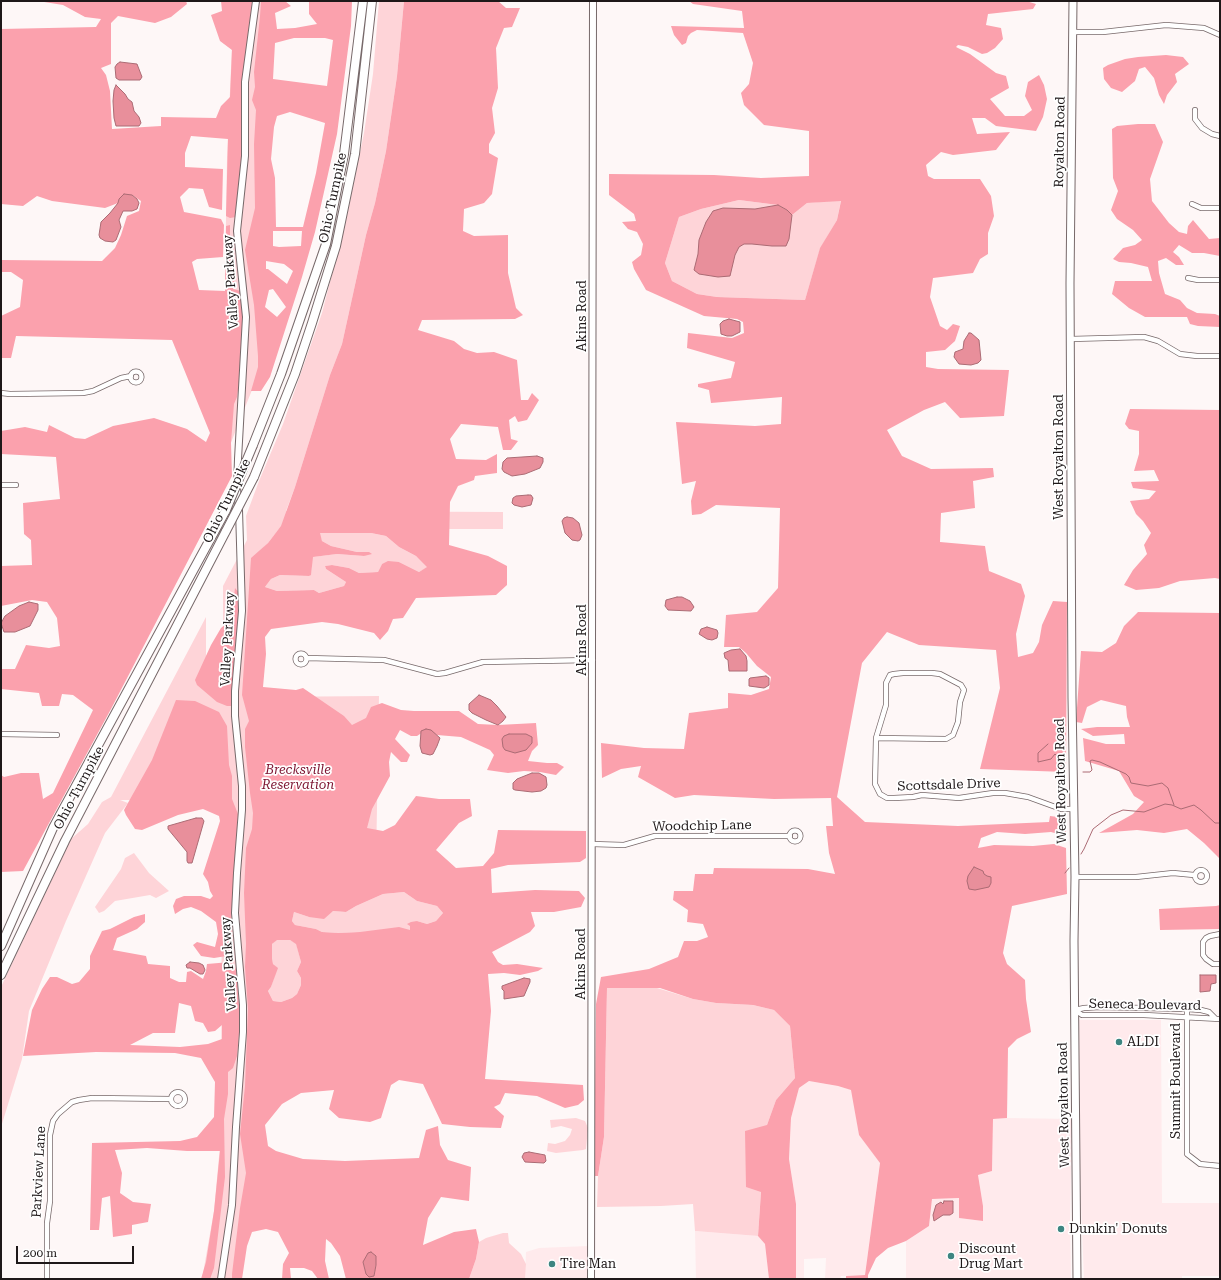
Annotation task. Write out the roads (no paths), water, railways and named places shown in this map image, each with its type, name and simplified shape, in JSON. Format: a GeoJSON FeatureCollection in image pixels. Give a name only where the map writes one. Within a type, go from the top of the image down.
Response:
{"type":"FeatureCollection","features":[{"type":"Feature","properties":{"kind":"highway","name":"Ohio Turnpike"},"geometry":{"type":"LineString","coordinates":[[1,946],[53,828],[226,510],[281,374],[326,244],[344,154],[363,1]]}},
{"type":"Feature","properties":{"kind":"highway","name":"Ohio Turnpike"},"geometry":{"type":"LineString","coordinates":[[1,975],[65,841],[254,477],[295,374],[336,246],[354,154],[372,1]]}},
{"type":"Feature","properties":{"kind":"main road","name":"Royalton Road"},"geometry":{"type":"LineString","coordinates":[[1070,283],[1073,1]]}},
{"type":"Feature","properties":{"kind":"main road","name":"West Royalton Road"},"geometry":{"type":"LineString","coordinates":[[1070,283],[1077,1279]]}},
{"type":"Feature","properties":{"kind":"street","name":"Valley Parkway"},"geometry":{"type":"LineString","coordinates":[[221,1279],[232,1205],[244,1018],[235,913],[242,810],[242,786],[235,716],[235,690],[242,611],[237,488],[246,317],[238,231],[245,156],[244,82],[256,1]]}},
{"type":"Feature","properties":{"kind":"street","name":"Akins Road"},"geometry":{"type":"LineString","coordinates":[[591,1279],[593,1]]}},
{"type":"Feature","properties":{"kind":"street"},"geometry":{"type":"LineString","coordinates":[[1073,32],[1103,32],[1166,25],[1204,28],[1220,35]]}},
{"type":"Feature","properties":{"kind":"street"},"geometry":{"type":"LineString","coordinates":[[1195,110],[1195,119],[1202,128],[1212,134],[1220,136]]}},
{"type":"Feature","properties":{"kind":"street"},"geometry":{"type":"LineString","coordinates":[[1192,204],[1201,208],[1220,208]]}},
{"type":"Feature","properties":{"kind":"street"},"geometry":{"type":"LineString","coordinates":[[1188,278],[1198,280],[1220,280]]}},
{"type":"Feature","properties":{"kind":"street"},"geometry":{"type":"LineString","coordinates":[[1071,339],[1144,337],[1158,341],[1180,354],[1220,356]]}},
{"type":"Feature","properties":{"kind":"street"},"geometry":{"type":"LineString","coordinates":[[1,393],[83,393],[93,391],[121,378],[130,376]]}},
{"type":"Feature","properties":{"kind":"street"},"geometry":{"type":"LineString","coordinates":[[1,485],[16,485]]}},
{"type":"Feature","properties":{"kind":"street"},"geometry":{"type":"LineString","coordinates":[[307,658],[384,660],[437,674],[483,662],[593,660]]}},
{"type":"Feature","properties":{"kind":"street","name":"Scottsdale Drive"},"geometry":{"type":"LineString","coordinates":[[876,738],[946,739],[953,735],[956,728],[960,702],[964,690],[961,685],[940,674],[899,673],[890,675],[886,683],[886,704],[876,738],[875,784],[878,791],[887,798],[913,798],[926,795],[959,798],[993,793],[1005,793],[1028,797],[1061,810],[1074,809]]}},
{"type":"Feature","properties":{"kind":"street"},"geometry":{"type":"LineString","coordinates":[[1,734],[57,735]]}},
{"type":"Feature","properties":{"kind":"street","name":"Woodchip Lane"},"geometry":{"type":"LineString","coordinates":[[592,844],[624,845],[654,836],[790,836]]}},
{"type":"Feature","properties":{"kind":"street"},"geometry":{"type":"LineString","coordinates":[[1075,877],[1134,878],[1173,873],[1194,875]]}},
{"type":"Feature","properties":{"kind":"street"},"geometry":{"type":"LineString","coordinates":[[1220,934],[1206,938],[1203,942],[1202,950],[1206,959],[1213,964],[1220,964]]}},
{"type":"Feature","properties":{"kind":"street","name":"Seneca Boulevard"},"geometry":{"type":"LineString","coordinates":[[1075,1010],[1100,1007],[1187,1009],[1209,1012],[1218,1018]]}},
{"type":"Feature","properties":{"kind":"street","name":"Summit Boulevard"},"geometry":{"type":"LineString","coordinates":[[1187,1009],[1187,1154],[1200,1164],[1220,1166]]}},
{"type":"Feature","properties":{"kind":"street","name":"Seneca Boulevard"},"geometry":{"type":"LineString","coordinates":[[1075,1010],[1082,1015],[1144,1015],[1218,1018]]}},
{"type":"Feature","properties":{"kind":"street","name":"Parkview Lane"},"geometry":{"type":"LineString","coordinates":[[48,1279],[47,1223],[50,1201],[50,1135],[53,1121],[58,1114],[72,1102],[79,1100],[92,1098],[171,1099]]}},
{"type":"Feature","properties":{"kind":"waterway"},"geometry":{"type":"LineString","coordinates":[[1048,744],[1038,753],[1038,762],[1051,759],[1055,754],[1059,758],[1063,770]]}},
{"type":"Feature","properties":{"kind":"waterway"},"geometry":{"type":"LineString","coordinates":[[1083,772],[1090,772],[1092,770],[1090,761],[1092,760],[1126,774],[1131,783],[1148,786],[1162,783],[1168,788],[1174,805]]}},
{"type":"Feature","properties":{"kind":"waterway"},"geometry":{"type":"LineString","coordinates":[[1081,854],[1093,829],[1111,815],[1123,810],[1144,812],[1165,804],[1181,809],[1194,805],[1215,823],[1220,823]]}},
{"type":"Feature","properties":{"kind":"waterway"},"geometry":{"type":"LineString","coordinates":[[1065,873],[1069,868]]}},
{"type":"Feature","properties":{"kind":"place","name":"ALDI"},"geometry":{"type":"Point","coordinates":[1119,1042]}},
{"type":"Feature","properties":{"kind":"place","name":"Dunkin' Donuts"},"geometry":{"type":"Point","coordinates":[1061,1229]}},
{"type":"Feature","properties":{"kind":"place","name":"Discount Drug Mart"},"geometry":{"type":"Point","coordinates":[951,1256]}},
{"type":"Feature","properties":{"kind":"place","name":"Tire Man"},"geometry":{"type":"Point","coordinates":[552,1264]}},
{"type":"Feature","properties":{"kind":"park label","name":"Brecksville Reservation"},"geometry":{"type":"Point","coordinates":[298,778]}}]}
